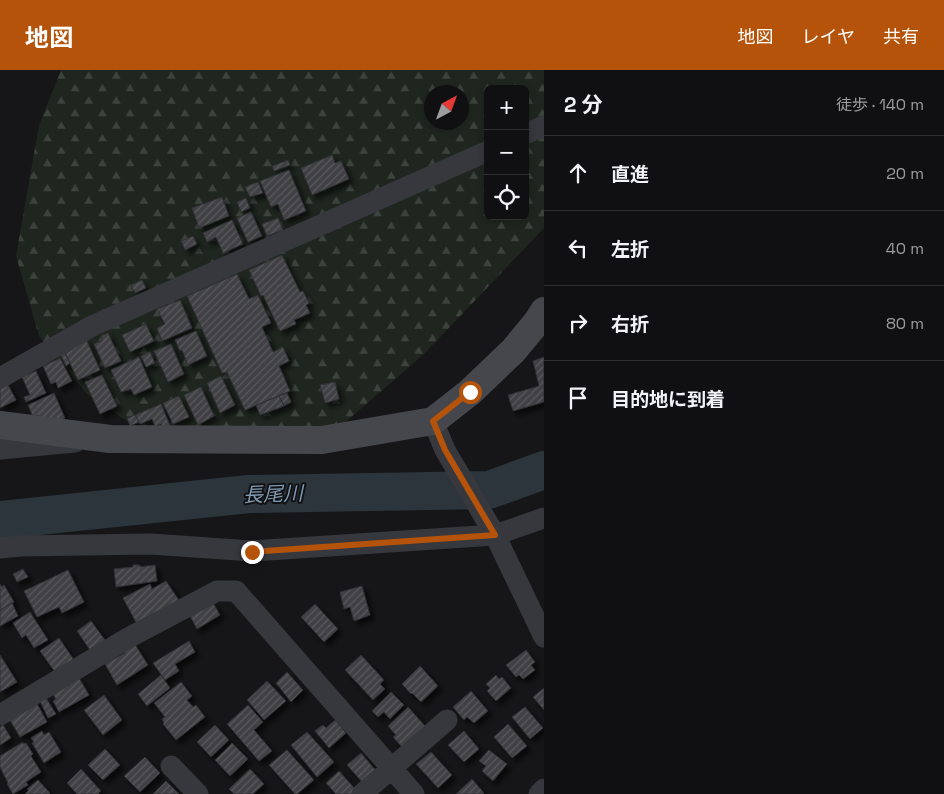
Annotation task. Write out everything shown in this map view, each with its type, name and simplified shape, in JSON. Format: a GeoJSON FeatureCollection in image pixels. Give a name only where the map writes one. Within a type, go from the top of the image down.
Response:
{"type":"FeatureCollection","features":[{"type":"Feature","properties":{"kind":"street"},"geometry":{"type":"LineString","coordinates":[[529,132],[544,126]]}},
{"type":"Feature","properties":{"kind":"street"},"geometry":{"type":"LineString","coordinates":[[0,378],[92,326],[484,153]]}},
{"type":"Feature","properties":{"kind":"street"},"geometry":{"type":"LineString","coordinates":[[0,449],[110,439],[322,440],[433,421],[470,392],[513,351],[544,311]]}},
{"type":"Feature","properties":{"kind":"street"},"geometry":{"type":"LineString","coordinates":[[433,421],[445,450],[490,527],[544,637]]}},
{"type":"Feature","properties":{"kind":"street"},"geometry":{"type":"LineString","coordinates":[[0,425],[110,439]]}},
{"type":"Feature","properties":{"kind":"street"},"geometry":{"type":"LineString","coordinates":[[0,548],[151,544],[252,552],[490,527],[544,518]]}},
{"type":"Feature","properties":{"kind":"street"},"geometry":{"type":"LineString","coordinates":[[0,715],[128,638],[217,591],[236,591],[414,794]]}},
{"type":"Feature","properties":{"kind":"street"},"geometry":{"type":"LineString","coordinates":[[362,794],[447,720]]}},
{"type":"Feature","properties":{"kind":"street"},"geometry":{"type":"LineString","coordinates":[[171,766],[198,794]]}},
{"type":"Feature","properties":{"kind":"street"},"geometry":{"type":"LineString","coordinates":[[539,794],[544,790]]}},
{"type":"Feature","properties":{"kind":"green space"},"geometry":{"type":"Polygon","coordinates":[[[61,70],[544,70],[544,228],[424,354],[341,426],[252,430],[137,428],[87,394],[39,336],[16,256],[39,125],[61,70]]]}},
{"type":"Feature","properties":{"kind":"building"},"geometry":{"type":"Polygon","coordinates":[[[332,155],[335,163],[341,161],[349,179],[312,195],[301,168],[332,155]]]}},
{"type":"Feature","properties":{"kind":"building"},"geometry":{"type":"Polygon","coordinates":[[[288,160],[290,165],[274,171],[272,166],[288,160]]]}},
{"type":"Feature","properties":{"kind":"building"},"geometry":{"type":"Polygon","coordinates":[[[289,170],[306,211],[284,220],[278,204],[271,207],[260,181],[289,170]]]}},
{"type":"Feature","properties":{"kind":"building"},"geometry":{"type":"Polygon","coordinates":[[[258,182],[263,193],[250,197],[245,187],[258,182]]]}},
{"type":"Feature","properties":{"kind":"building"},"geometry":{"type":"Polygon","coordinates":[[[222,197],[229,216],[199,228],[192,208],[222,197]]]}},
{"type":"Feature","properties":{"kind":"building"},"geometry":{"type":"Polygon","coordinates":[[[246,198],[250,208],[241,212],[237,202],[246,198]]]}},
{"type":"Feature","properties":{"kind":"building"},"geometry":{"type":"Polygon","coordinates":[[[251,212],[262,236],[248,242],[237,218],[251,212]]]}},
{"type":"Feature","properties":{"kind":"building"},"geometry":{"type":"Polygon","coordinates":[[[278,218],[283,230],[267,236],[262,224],[278,218]]]}},
{"type":"Feature","properties":{"kind":"building"},"geometry":{"type":"Polygon","coordinates":[[[232,220],[243,244],[223,253],[216,237],[207,242],[203,233],[232,220]]]}},
{"type":"Feature","properties":{"kind":"building"},"geometry":{"type":"Polygon","coordinates":[[[193,236],[197,244],[185,250],[181,241],[193,236]]]}},
{"type":"Feature","properties":{"kind":"building"},"geometry":{"type":"Polygon","coordinates":[[[282,255],[300,292],[303,291],[309,303],[306,305],[310,313],[294,320],[296,324],[280,331],[249,270],[282,255]]]}},
{"type":"Feature","properties":{"kind":"building"},"geometry":{"type":"Polygon","coordinates":[[[237,274],[249,299],[258,295],[271,323],[262,327],[273,352],[283,347],[289,361],[279,366],[290,391],[245,410],[227,372],[222,373],[187,296],[237,274]]]}},
{"type":"Feature","properties":{"kind":"building"},"geometry":{"type":"Polygon","coordinates":[[[142,280],[146,288],[135,293],[131,285],[142,280]]]}},
{"type":"Feature","properties":{"kind":"building"},"geometry":{"type":"Polygon","coordinates":[[[180,300],[192,328],[162,341],[157,328],[165,324],[157,309],[180,300]]]}},
{"type":"Feature","properties":{"kind":"building"},"geometry":{"type":"Polygon","coordinates":[[[146,324],[154,341],[130,352],[122,335],[146,324]]]}},
{"type":"Feature","properties":{"kind":"building"},"geometry":{"type":"Polygon","coordinates":[[[196,331],[207,356],[188,365],[182,350],[180,351],[175,340],[196,331]]]}},
{"type":"Feature","properties":{"kind":"building"},"geometry":{"type":"Polygon","coordinates":[[[108,333],[121,361],[105,368],[94,344],[103,340],[101,336],[108,333]]]}},
{"type":"Feature","properties":{"kind":"building"},"geometry":{"type":"Polygon","coordinates":[[[86,339],[100,370],[78,380],[65,353],[73,349],[72,346],[86,339]]]}},
{"type":"Feature","properties":{"kind":"building"},"geometry":{"type":"Polygon","coordinates":[[[171,344],[184,374],[168,382],[154,351],[171,344]]]}},
{"type":"Feature","properties":{"kind":"building"},"geometry":{"type":"Polygon","coordinates":[[[150,352],[155,363],[146,367],[141,356],[150,352]]]}},
{"type":"Feature","properties":{"kind":"building"},"geometry":{"type":"Polygon","coordinates":[[[65,353],[70,363],[66,366],[61,355],[65,353]]]}},
{"type":"Feature","properties":{"kind":"building"},"geometry":{"type":"Polygon","coordinates":[[[139,357],[152,387],[134,395],[131,389],[121,392],[111,370],[139,357]]]}},
{"type":"Feature","properties":{"kind":"building"},"geometry":{"type":"Polygon","coordinates":[[[544,357],[544,402],[513,411],[508,395],[539,386],[533,361],[544,357]]]}},
{"type":"Feature","properties":{"kind":"building"},"geometry":{"type":"Polygon","coordinates":[[[60,358],[72,381],[58,388],[56,382],[51,384],[43,366],[60,358]]]}},
{"type":"Feature","properties":{"kind":"building"},"geometry":{"type":"Polygon","coordinates":[[[36,371],[46,393],[26,402],[24,397],[30,395],[22,377],[36,371]]]}},
{"type":"Feature","properties":{"kind":"building"},"geometry":{"type":"Polygon","coordinates":[[[102,375],[117,406],[100,414],[85,382],[102,375]]]}},
{"type":"Feature","properties":{"kind":"building"},"geometry":{"type":"Polygon","coordinates":[[[221,376],[235,405],[220,413],[207,383],[221,376]]]}},
{"type":"Feature","properties":{"kind":"building"},"geometry":{"type":"Polygon","coordinates":[[[335,382],[339,399],[325,403],[320,385],[335,382]]]}},
{"type":"Feature","properties":{"kind":"building"},"geometry":{"type":"Polygon","coordinates":[[[7,383],[16,400],[0,408],[0,387],[7,383]]]}},
{"type":"Feature","properties":{"kind":"building"},"geometry":{"type":"Polygon","coordinates":[[[201,387],[214,416],[198,425],[184,395],[201,387]]]}},
{"type":"Feature","properties":{"kind":"building"},"geometry":{"type":"Polygon","coordinates":[[[54,393],[65,418],[55,422],[40,419],[38,415],[33,417],[28,405],[54,393]]]}},
{"type":"Feature","properties":{"kind":"building"},"geometry":{"type":"Polygon","coordinates":[[[287,393],[291,402],[284,406],[279,396],[287,393]]]}},
{"type":"Feature","properties":{"kind":"building"},"geometry":{"type":"Polygon","coordinates":[[[179,396],[189,417],[173,424],[163,403],[179,396]]]}},
{"type":"Feature","properties":{"kind":"building"},"geometry":{"type":"Polygon","coordinates":[[[279,396],[284,406],[260,415],[256,405],[279,396]]]}},
{"type":"Feature","properties":{"kind":"building"},"geometry":{"type":"Polygon","coordinates":[[[161,404],[171,428],[163,428],[161,424],[155,426],[152,419],[140,424],[135,415],[161,404]]]}},
{"type":"Feature","properties":{"kind":"building"},"geometry":{"type":"Polygon","coordinates":[[[135,415],[139,422],[130,426],[127,418],[135,415]]]}},
{"type":"Feature","properties":{"kind":"building"},"geometry":{"type":"Polygon","coordinates":[[[133,565],[140,565],[140,567],[155,565],[157,581],[116,587],[114,569],[133,567],[133,565]]]}},
{"type":"Feature","properties":{"kind":"building"},"geometry":{"type":"Polygon","coordinates":[[[23,569],[28,577],[17,582],[13,574],[23,569]]]}},
{"type":"Feature","properties":{"kind":"building"},"geometry":{"type":"Polygon","coordinates":[[[68,570],[84,602],[62,613],[59,607],[37,617],[24,591],[68,570]]]}},
{"type":"Feature","properties":{"kind":"building"},"geometry":{"type":"Polygon","coordinates":[[[166,581],[180,602],[137,624],[123,598],[150,584],[152,589],[166,581]]]}},
{"type":"Feature","properties":{"kind":"building"},"geometry":{"type":"Polygon","coordinates":[[[0,584],[2,587],[4,585],[14,602],[0,610],[0,584]]]}},
{"type":"Feature","properties":{"kind":"building"},"geometry":{"type":"Polygon","coordinates":[[[362,586],[370,615],[354,621],[350,607],[344,609],[340,592],[362,586]]]}},
{"type":"Feature","properties":{"kind":"building"},"geometry":{"type":"Polygon","coordinates":[[[12,603],[18,616],[0,626],[0,610],[12,603]]]}},
{"type":"Feature","properties":{"kind":"building"},"geometry":{"type":"Polygon","coordinates":[[[213,603],[220,615],[197,629],[190,616],[213,603]]]}},
{"type":"Feature","properties":{"kind":"building"},"geometry":{"type":"Polygon","coordinates":[[[315,604],[338,629],[324,642],[301,617],[315,604]]]}},
{"type":"Feature","properties":{"kind":"building"},"geometry":{"type":"Polygon","coordinates":[[[30,612],[48,640],[34,648],[26,635],[22,638],[13,623],[30,612]]]}},
{"type":"Feature","properties":{"kind":"building"},"geometry":{"type":"Polygon","coordinates":[[[91,621],[105,640],[90,650],[77,631],[91,621]]]}},
{"type":"Feature","properties":{"kind":"building"},"geometry":{"type":"Polygon","coordinates":[[[59,638],[74,660],[55,672],[40,651],[59,638]]]}},
{"type":"Feature","properties":{"kind":"building"},"geometry":{"type":"Polygon","coordinates":[[[189,641],[195,652],[175,664],[179,671],[165,680],[153,663],[189,641]]]}},
{"type":"Feature","properties":{"kind":"building"},"geometry":{"type":"Polygon","coordinates":[[[134,643],[148,665],[117,685],[105,664],[125,653],[123,649],[134,643]]]}},
{"type":"Feature","properties":{"kind":"building"},"geometry":{"type":"Polygon","coordinates":[[[526,650],[535,662],[531,665],[535,670],[523,679],[519,675],[516,677],[506,665],[526,650]]]}},
{"type":"Feature","properties":{"kind":"building"},"geometry":{"type":"Polygon","coordinates":[[[0,655],[17,682],[0,692],[0,655]]]}},
{"type":"Feature","properties":{"kind":"building"},"geometry":{"type":"Polygon","coordinates":[[[361,655],[384,680],[380,684],[385,689],[373,700],[345,670],[361,655]]]}},
{"type":"Feature","properties":{"kind":"building"},"geometry":{"type":"Polygon","coordinates":[[[420,666],[438,686],[421,702],[402,684],[420,666]]]}},
{"type":"Feature","properties":{"kind":"building"},"geometry":{"type":"Polygon","coordinates":[[[287,672],[303,690],[291,702],[276,683],[287,672]]]}},
{"type":"Feature","properties":{"kind":"building"},"geometry":{"type":"Polygon","coordinates":[[[161,675],[170,688],[147,706],[138,694],[161,675]]]}},
{"type":"Feature","properties":{"kind":"building"},"geometry":{"type":"Polygon","coordinates":[[[496,675],[499,679],[502,677],[511,688],[496,701],[487,691],[490,688],[486,684],[496,675]]]}},
{"type":"Feature","properties":{"kind":"building"},"geometry":{"type":"Polygon","coordinates":[[[79,678],[89,695],[59,712],[53,701],[56,699],[52,693],[79,678]]]}},
{"type":"Feature","properties":{"kind":"building"},"geometry":{"type":"Polygon","coordinates":[[[267,681],[286,701],[264,720],[247,700],[267,681]]]}},
{"type":"Feature","properties":{"kind":"building"},"geometry":{"type":"Polygon","coordinates":[[[181,682],[192,696],[187,700],[193,707],[196,705],[205,717],[176,740],[163,724],[162,719],[165,717],[154,703],[181,682]]]}},
{"type":"Feature","properties":{"kind":"building"},"geometry":{"type":"Polygon","coordinates":[[[544,688],[544,710],[533,697],[544,688]]]}},
{"type":"Feature","properties":{"kind":"building"},"geometry":{"type":"Polygon","coordinates":[[[471,691],[488,711],[474,723],[467,717],[464,720],[453,707],[471,691]]]}},
{"type":"Feature","properties":{"kind":"building"},"geometry":{"type":"Polygon","coordinates":[[[391,692],[404,705],[390,719],[384,712],[378,717],[372,711],[391,692]]]}},
{"type":"Feature","properties":{"kind":"building"},"geometry":{"type":"Polygon","coordinates":[[[104,695],[122,720],[103,735],[84,710],[104,695]]]}},
{"type":"Feature","properties":{"kind":"building"},"geometry":{"type":"Polygon","coordinates":[[[46,698],[56,714],[48,718],[40,701],[46,698]]]}},
{"type":"Feature","properties":{"kind":"building"},"geometry":{"type":"Polygon","coordinates":[[[35,700],[47,722],[20,737],[8,717],[35,700]]]}},
{"type":"Feature","properties":{"kind":"building"},"geometry":{"type":"Polygon","coordinates":[[[248,705],[263,722],[254,730],[272,751],[259,761],[227,724],[248,705]]]}},
{"type":"Feature","properties":{"kind":"building"},"geometry":{"type":"Polygon","coordinates":[[[408,707],[425,726],[402,747],[393,737],[396,735],[388,726],[408,707]]]}},
{"type":"Feature","properties":{"kind":"building"},"geometry":{"type":"Polygon","coordinates":[[[525,707],[543,728],[530,739],[512,717],[525,707]]]}},
{"type":"Feature","properties":{"kind":"building"},"geometry":{"type":"Polygon","coordinates":[[[335,720],[346,733],[329,748],[315,731],[323,725],[326,728],[335,720]]]}},
{"type":"Feature","properties":{"kind":"building"},"geometry":{"type":"Polygon","coordinates":[[[508,724],[527,746],[512,758],[494,737],[508,724]]]}},
{"type":"Feature","properties":{"kind":"building"},"geometry":{"type":"Polygon","coordinates":[[[3,725],[11,738],[0,745],[0,727],[3,725]]]}},
{"type":"Feature","properties":{"kind":"building"},"geometry":{"type":"Polygon","coordinates":[[[215,725],[229,740],[211,757],[197,742],[215,725]]]}},
{"type":"Feature","properties":{"kind":"building"},"geometry":{"type":"Polygon","coordinates":[[[42,731],[44,735],[49,732],[61,752],[44,763],[31,738],[42,731]]]}},
{"type":"Feature","properties":{"kind":"building"},"geometry":{"type":"Polygon","coordinates":[[[464,731],[479,749],[464,762],[448,745],[464,731]]]}},
{"type":"Feature","properties":{"kind":"building"},"geometry":{"type":"Polygon","coordinates":[[[307,732],[334,762],[317,777],[291,745],[307,732]]]}},
{"type":"Feature","properties":{"kind":"building"},"geometry":{"type":"Polygon","coordinates":[[[23,742],[23,744],[26,743],[33,754],[31,756],[41,772],[26,782],[28,785],[13,794],[0,767],[0,756],[23,742]]]}},
{"type":"Feature","properties":{"kind":"building"},"geometry":{"type":"Polygon","coordinates":[[[232,743],[248,759],[230,776],[215,760],[232,743]]]}},
{"type":"Feature","properties":{"kind":"building"},"geometry":{"type":"Polygon","coordinates":[[[105,749],[120,765],[103,780],[88,765],[105,749]]]}},
{"type":"Feature","properties":{"kind":"building"},"geometry":{"type":"Polygon","coordinates":[[[287,750],[314,780],[297,794],[269,765],[287,750]]]}},
{"type":"Feature","properties":{"kind":"building"},"geometry":{"type":"Polygon","coordinates":[[[489,750],[507,764],[493,781],[482,771],[486,766],[479,761],[489,750]]]}},
{"type":"Feature","properties":{"kind":"building"},"geometry":{"type":"Polygon","coordinates":[[[431,752],[452,775],[438,788],[416,764],[431,752]]]}},
{"type":"Feature","properties":{"kind":"building"},"geometry":{"type":"Polygon","coordinates":[[[361,753],[377,772],[364,784],[347,765],[361,753]]]}},
{"type":"Feature","properties":{"kind":"building"},"geometry":{"type":"Polygon","coordinates":[[[145,757],[160,773],[140,792],[124,776],[145,757]]]}},
{"type":"Feature","properties":{"kind":"building"},"geometry":{"type":"Polygon","coordinates":[[[81,769],[101,791],[98,794],[77,794],[67,783],[81,769]]]}},
{"type":"Feature","properties":{"kind":"building"},"geometry":{"type":"Polygon","coordinates":[[[250,769],[264,784],[253,794],[234,794],[229,789],[250,769]]]}},
{"type":"Feature","properties":{"kind":"building"},"geometry":{"type":"Polygon","coordinates":[[[339,771],[356,790],[351,794],[336,794],[326,783],[339,771]]]}},
{"type":"Feature","properties":{"kind":"building"},"geometry":{"type":"Polygon","coordinates":[[[472,779],[483,794],[456,794],[472,779]]]}},
{"type":"Feature","properties":{"kind":"building"},"geometry":{"type":"Polygon","coordinates":[[[38,780],[50,793],[25,794],[29,790],[27,789],[38,780]]]}},
{"type":"Feature","properties":{"kind":"building"},"geometry":{"type":"Polygon","coordinates":[[[166,781],[179,794],[153,794],[166,781]]]}},
{"type":"Feature","properties":{"kind":"waterway","name":"長尾川"},"geometry":{"type":"LineString","coordinates":[[0,520],[249,494],[489,490],[544,470]]}},
{"type":"Feature","properties":{"kind":"route"},"geometry":{"type":"LineString","coordinates":[[252,552],[495,535],[445,450],[433,421],[470,392]]}}]}
